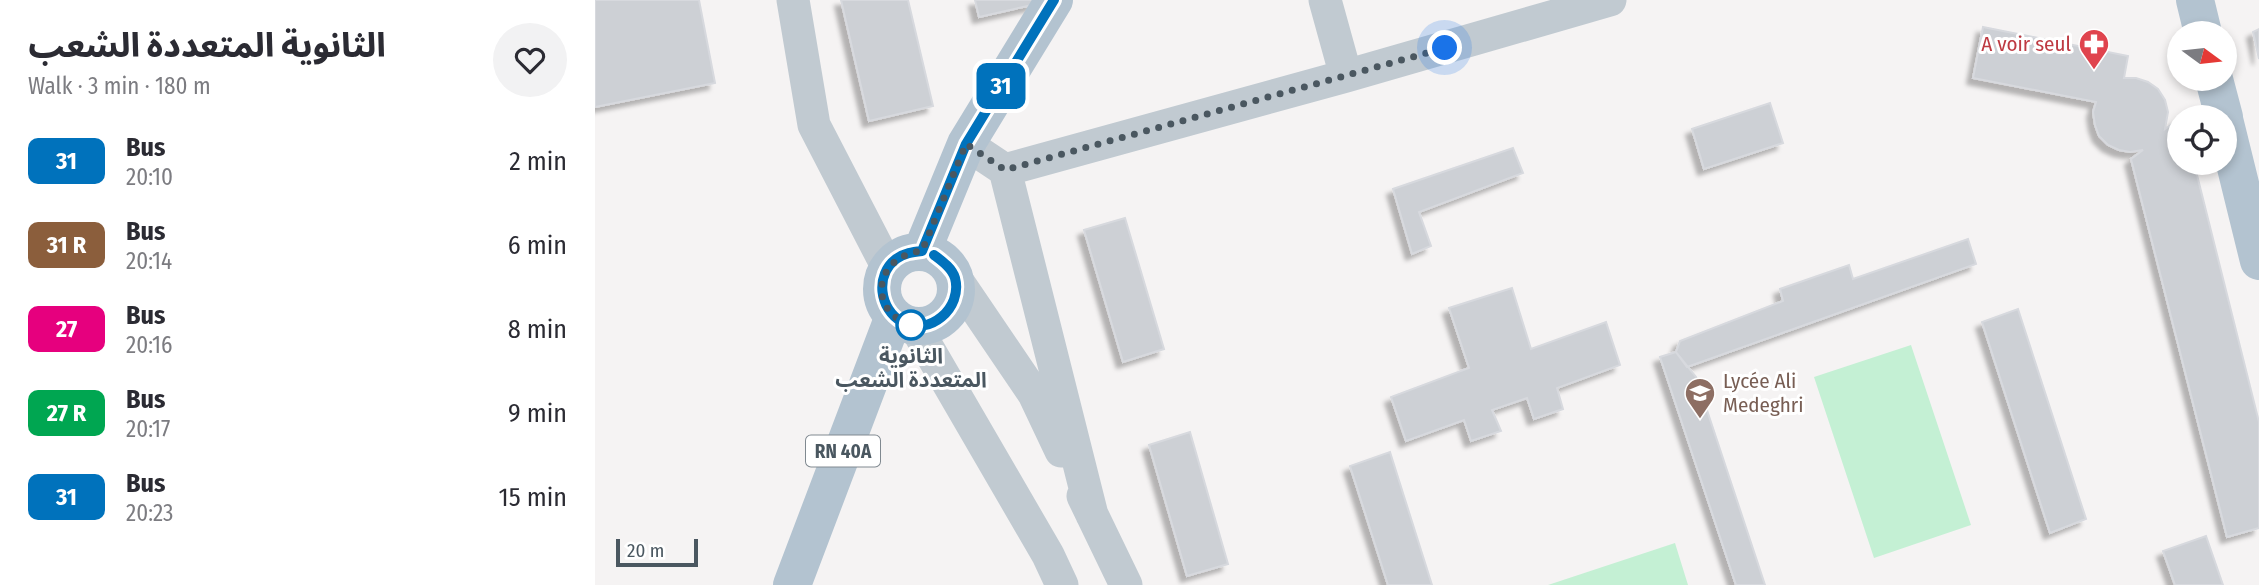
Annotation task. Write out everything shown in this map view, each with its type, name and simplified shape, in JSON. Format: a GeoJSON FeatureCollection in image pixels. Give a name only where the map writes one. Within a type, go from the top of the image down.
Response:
{"type":"FeatureCollection","features":[{"type":"Feature","properties":{"kind":"main road"},"geometry":{"type":"LineString","coordinates":[[922,251],[966,144],[1054,0]]}},
{"type":"Feature","properties":{"kind":"main road"},"geometry":{"type":"LineString","coordinates":[[2195,0],[2200,21]]}},
{"type":"Feature","properties":{"kind":"main road"},"geometry":{"type":"LineString","coordinates":[[2237,171],[2259,261]]}},
{"type":"Feature","properties":{"kind":"main road"},"geometry":{"type":"LineString","coordinates":[[922,251],[945,262],[955,279],[955,298],[949,310],[928,325],[905,321],[885,305],[881,292],[888,268],[897,258],[922,251]]}},
{"type":"Feature","properties":{"kind":"main road","name":"RN 40A"},"geometry":{"type":"LineString","coordinates":[[793,585],[905,321]]}},
{"type":"Feature","properties":{"kind":"street"},"geometry":{"type":"LineString","coordinates":[[793,0],[814,125],[888,268]]}},
{"type":"Feature","properties":{"kind":"street"},"geometry":{"type":"LineString","coordinates":[[1325,0],[1346,76]]}},
{"type":"Feature","properties":{"kind":"street"},"geometry":{"type":"LineString","coordinates":[[1005,170],[1346,76],[1516,13],[1610,0]]}},
{"type":"Feature","properties":{"kind":"street"},"geometry":{"type":"LineString","coordinates":[[966,144],[1005,170],[1092,515]]}},
{"type":"Feature","properties":{"kind":"street"},"geometry":{"type":"LineString","coordinates":[[955,279],[1034,394],[1126,585]]}},
{"type":"Feature","properties":{"kind":"street"},"geometry":{"type":"LineString","coordinates":[[905,321],[1048,555],[1062,585]]}},
{"type":"Feature","properties":{"kind":"green space"},"geometry":{"type":"Polygon","coordinates":[[[1911,345],[1971,525],[1874,558],[1814,377],[1911,345]]]}},
{"type":"Feature","properties":{"kind":"green space"},"geometry":{"type":"Polygon","coordinates":[[[1675,543],[1688,585],[1548,585],[1675,543]]]}},
{"type":"Feature","properties":{"kind":"building"},"geometry":{"type":"Polygon","coordinates":[[[595,0],[699,0],[715,83],[595,107],[595,0]]]}},
{"type":"Feature","properties":{"kind":"building"},"geometry":{"type":"Polygon","coordinates":[[[841,0],[908,0],[933,106],[869,121],[841,0]]]}},
{"type":"Feature","properties":{"kind":"building"},"geometry":{"type":"Polygon","coordinates":[[[975,0],[1036,0],[1032,5],[979,17],[975,0]]]}},
{"type":"Feature","properties":{"kind":"building"},"geometry":{"type":"Polygon","coordinates":[[[1983,27],[2128,56],[2124,78],[2148,82],[2158,89],[2165,100],[2167,175],[2197,175],[2259,422],[2259,528],[2227,537],[2131,159],[2143,150],[2119,150],[2108,145],[2099,136],[2093,112],[2096,102],[1973,78],[1983,27]]]}},
{"type":"Feature","properties":{"kind":"building"},"geometry":{"type":"Polygon","coordinates":[[[2259,29],[2259,59],[2253,32],[2259,29]]]}},
{"type":"Feature","properties":{"kind":"building"},"geometry":{"type":"Polygon","coordinates":[[[1770,103],[1783,143],[1704,169],[1692,129],[1770,103]]]}},
{"type":"Feature","properties":{"kind":"building"},"geometry":{"type":"Polygon","coordinates":[[[1513,148],[1523,173],[1419,212],[1431,246],[1412,254],[1393,189],[1513,148]]]}},
{"type":"Feature","properties":{"kind":"building"},"geometry":{"type":"Polygon","coordinates":[[[1125,218],[1164,349],[1123,362],[1084,230],[1125,218]]]}},
{"type":"Feature","properties":{"kind":"building"},"geometry":{"type":"Polygon","coordinates":[[[1968,239],[1976,264],[1687,367],[1676,352],[1680,341],[1783,301],[1780,289],[1849,265],[1853,279],[1968,239]]]}},
{"type":"Feature","properties":{"kind":"building"},"geometry":{"type":"Polygon","coordinates":[[[1512,288],[1531,349],[1606,322],[1620,365],[1557,388],[1563,409],[1534,419],[1527,398],[1492,410],[1501,431],[1471,441],[1464,420],[1406,441],[1391,397],[1469,368],[1449,308],[1512,288]]]}},
{"type":"Feature","properties":{"kind":"building"},"geometry":{"type":"Polygon","coordinates":[[[2018,309],[2086,519],[2050,533],[1982,322],[2018,309]]]}},
{"type":"Feature","properties":{"kind":"building"},"geometry":{"type":"Polygon","coordinates":[[[1676,352],[1696,377],[1765,585],[1736,585],[1660,357],[1676,352]]]}},
{"type":"Feature","properties":{"kind":"building"},"geometry":{"type":"Polygon","coordinates":[[[1190,432],[1228,564],[1187,576],[1149,445],[1190,432]]]}},
{"type":"Feature","properties":{"kind":"building"},"geometry":{"type":"Polygon","coordinates":[[[1390,452],[1432,585],[1388,585],[1350,466],[1390,452]]]}},
{"type":"Feature","properties":{"kind":"building"},"geometry":{"type":"Polygon","coordinates":[[[2206,536],[2223,585],[2175,585],[2163,551],[2206,536]]]}},
{"type":"Feature","properties":{"kind":"bus line","name":"31"},"geometry":{"type":"LineString","coordinates":[[934,255],[945,262],[955,279],[955,298],[940,319],[928,325],[903,323],[885,305],[881,292],[888,268],[897,258],[922,251],[966,144],[1054,0]]}},
{"type":"Feature","properties":{"kind":"place","name":"A voir seul"},"geometry":{"type":"Point","coordinates":[2094,71]}},
{"type":"Feature","properties":{"kind":"place","name":"الثانوية المتعددة الشعب"},"geometry":{"type":"Point","coordinates":[911,325]}},
{"type":"Feature","properties":{"kind":"place","name":"Lycée Ali Medeghri"},"geometry":{"type":"Point","coordinates":[1700,420]}},
{"type":"Feature","properties":{"kind":"route"},"geometry":{"type":"LineString","coordinates":[[911,325],[915,326],[903,323],[885,305],[881,292],[883,279],[897,258],[922,251],[966,144],[1005,170],[1445,48]]}}]}
